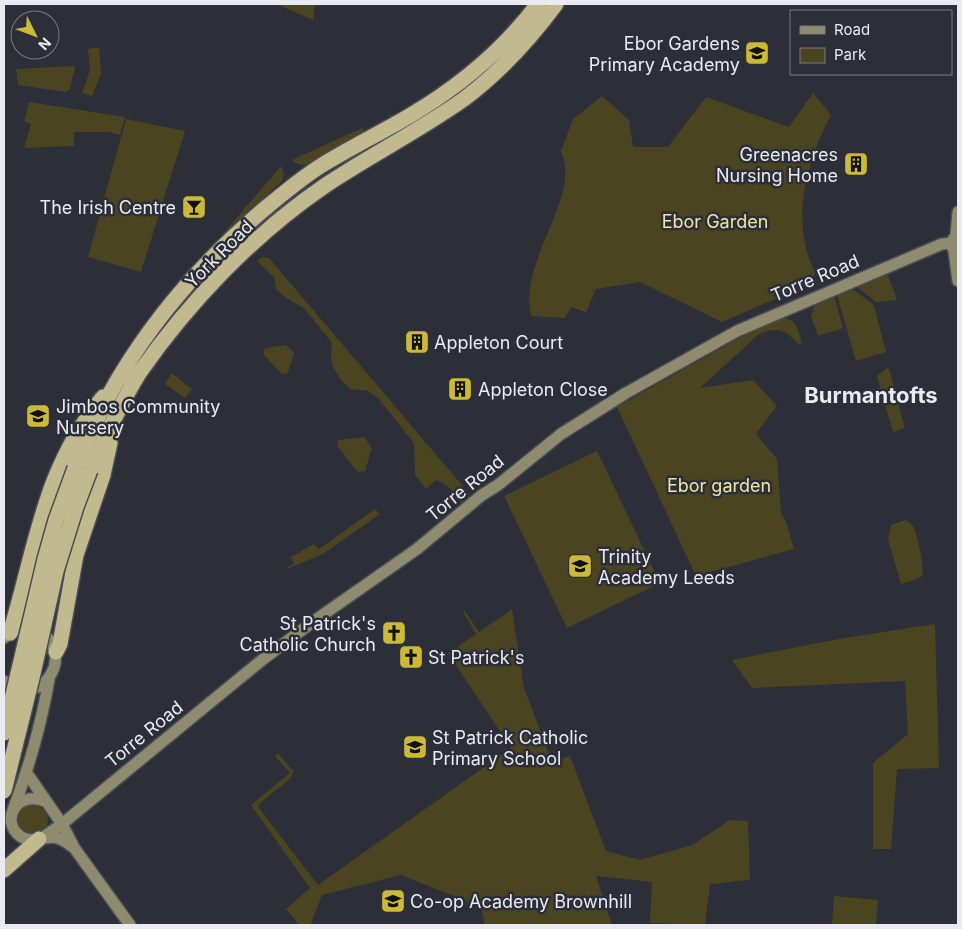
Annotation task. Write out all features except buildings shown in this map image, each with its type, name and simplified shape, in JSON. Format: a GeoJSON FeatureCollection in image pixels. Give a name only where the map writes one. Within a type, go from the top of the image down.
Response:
{"type":"FeatureCollection","features":[{"type":"Feature","properties":{"kind":"highway","name":"York Road"},"geometry":{"type":"LineString","coordinates":[[4,791],[56,572],[76,507],[83,469],[119,378],[156,321],[210,258],[278,197],[318,168],[413,114],[476,70],[501,48],[538,4]]}},
{"type":"Feature","properties":{"kind":"highway","name":"York Road"},"geometry":{"type":"LineString","coordinates":[[4,733],[56,520],[83,469],[140,373],[169,335],[221,275],[248,249],[294,209],[322,188],[436,118],[476,90],[510,59],[556,4]]}},
{"type":"Feature","properties":{"kind":"highway"},"geometry":{"type":"LineString","coordinates":[[7,636],[54,477],[73,439],[88,415],[119,378]]}},
{"type":"Feature","properties":{"kind":"highway"},"geometry":{"type":"LineString","coordinates":[[56,652],[60,644],[76,554],[103,475],[117,412]]}},
{"type":"Feature","properties":{"kind":"highway"},"geometry":{"type":"LineString","coordinates":[[4,870],[43,837]]}},
{"type":"Feature","properties":{"kind":"street"},"geometry":{"type":"LineString","coordinates":[[958,212],[956,235],[951,243],[954,251],[958,281]]}},
{"type":"Feature","properties":{"kind":"street","name":"Torre Road"},"geometry":{"type":"LineString","coordinates":[[43,837],[62,824],[262,660],[417,549],[482,495],[498,485],[550,442],[573,426],[737,330],[942,244],[951,243]]}},
{"type":"Feature","properties":{"kind":"street"},"geometry":{"type":"LineString","coordinates":[[7,636],[25,629],[40,633],[51,643],[56,652],[55,664],[49,679],[26,772],[11,821],[16,832],[25,839],[57,838],[75,849]]}},
{"type":"Feature","properties":{"kind":"street"},"geometry":{"type":"LineString","coordinates":[[4,681],[12,687],[21,690],[31,690],[49,679]]}},
{"type":"Feature","properties":{"kind":"street"},"geometry":{"type":"LineString","coordinates":[[31,690],[43,704]]}},
{"type":"Feature","properties":{"kind":"street"},"geometry":{"type":"LineString","coordinates":[[26,772],[62,824],[75,849],[130,925]]}},
{"type":"Feature","properties":{"kind":"street"},"geometry":{"type":"LineString","coordinates":[[13,810],[25,799],[32,798],[48,805]]}},
{"type":"Feature","properties":{"kind":"street"},"geometry":{"type":"LineString","coordinates":[[43,837],[53,823],[48,805]]}},
{"type":"Feature","properties":{"kind":"green space"},"geometry":{"type":"Polygon","coordinates":[[[276,4],[315,4],[313,20],[276,4]]]}},
{"type":"Feature","properties":{"kind":"green space"},"geometry":{"type":"Polygon","coordinates":[[[99,47],[101,73],[92,96],[82,93],[90,70],[88,49],[99,47]]]}},
{"type":"Feature","properties":{"kind":"green space"},"geometry":{"type":"Polygon","coordinates":[[[75,66],[70,89],[66,92],[18,85],[16,69],[75,66]]]}},
{"type":"Feature","properties":{"kind":"green space","name":"Ebor Garden"},"geometry":{"type":"Polygon","coordinates":[[[813,93],[831,115],[823,130],[806,180],[802,214],[803,231],[807,251],[815,273],[810,284],[722,322],[640,282],[596,289],[586,312],[571,307],[565,318],[531,316],[529,295],[533,273],[563,189],[565,169],[561,151],[573,119],[602,96],[629,120],[633,147],[668,147],[706,97],[789,127],[813,93]]]}},
{"type":"Feature","properties":{"kind":"green space"},"geometry":{"type":"Polygon","coordinates":[[[29,102],[125,117],[120,135],[109,132],[74,132],[74,146],[24,148],[31,124],[24,121],[29,102]]]}},
{"type":"Feature","properties":{"kind":"green space"},"geometry":{"type":"Polygon","coordinates":[[[126,119],[185,131],[141,272],[88,257],[126,119]]]}},
{"type":"Feature","properties":{"kind":"green space"},"geometry":{"type":"Polygon","coordinates":[[[362,128],[365,132],[305,165],[298,164],[292,160],[362,128]]]}},
{"type":"Feature","properties":{"kind":"green space"},"geometry":{"type":"Polygon","coordinates":[[[281,166],[284,173],[282,181],[223,236],[222,235],[281,166]]]}},
{"type":"Feature","properties":{"kind":"green space"},"geometry":{"type":"Polygon","coordinates":[[[262,257],[269,258],[467,491],[466,498],[461,503],[449,487],[436,480],[426,489],[415,475],[414,443],[378,398],[368,391],[350,389],[341,380],[333,367],[331,357],[332,343],[304,308],[286,298],[276,289],[274,277],[257,261],[262,257]]]}},
{"type":"Feature","properties":{"kind":"green space"},"geometry":{"type":"Polygon","coordinates":[[[886,269],[897,300],[876,302],[852,283],[886,269]]]}},
{"type":"Feature","properties":{"kind":"green space"},"geometry":{"type":"Polygon","coordinates":[[[851,288],[874,305],[886,352],[856,361],[837,295],[851,288]]]}},
{"type":"Feature","properties":{"kind":"green space"},"geometry":{"type":"Polygon","coordinates":[[[834,296],[843,328],[818,336],[811,316],[815,304],[834,296]]]}},
{"type":"Feature","properties":{"kind":"green space","name":"Ebor garden"},"geometry":{"type":"Polygon","coordinates":[[[782,318],[794,323],[802,343],[798,344],[789,335],[780,330],[764,332],[758,335],[700,388],[753,380],[777,406],[756,434],[777,459],[781,513],[786,521],[794,549],[696,576],[617,407],[744,335],[782,318]]]}},
{"type":"Feature","properties":{"kind":"green space"},"geometry":{"type":"Polygon","coordinates":[[[286,345],[294,353],[288,373],[282,374],[263,354],[265,348],[286,345]]]}},
{"type":"Feature","properties":{"kind":"green space"},"geometry":{"type":"Polygon","coordinates":[[[887,368],[889,369],[905,428],[893,432],[877,376],[887,368]]]}},
{"type":"Feature","properties":{"kind":"green space"},"geometry":{"type":"Polygon","coordinates":[[[172,373],[192,389],[185,398],[165,384],[172,373]]]}},
{"type":"Feature","properties":{"kind":"green space"},"geometry":{"type":"Polygon","coordinates":[[[364,437],[372,448],[365,471],[358,472],[338,447],[338,440],[364,437]]]}},
{"type":"Feature","properties":{"kind":"green space"},"geometry":{"type":"Polygon","coordinates":[[[597,451],[660,583],[567,628],[504,496],[597,451]]]}},
{"type":"Feature","properties":{"kind":"green space"},"geometry":{"type":"Polygon","coordinates":[[[375,509],[380,514],[323,554],[284,570],[294,563],[291,557],[314,544],[319,549],[375,509]]]}},
{"type":"Feature","properties":{"kind":"green space"},"geometry":{"type":"Polygon","coordinates":[[[906,520],[914,528],[923,571],[922,575],[918,578],[901,584],[888,539],[891,525],[906,520]]]}},
{"type":"Feature","properties":{"kind":"green space"},"geometry":{"type":"Polygon","coordinates":[[[512,609],[524,688],[552,762],[570,756],[606,851],[640,860],[692,845],[730,820],[748,821],[750,880],[710,884],[705,925],[650,923],[652,882],[596,876],[612,925],[485,925],[481,907],[401,875],[322,895],[310,925],[299,925],[286,909],[310,888],[251,805],[290,773],[275,756],[278,753],[292,770],[294,769],[291,778],[259,804],[259,808],[318,885],[511,748],[448,653],[476,634],[463,612],[465,611],[479,632],[512,609]]]}},
{"type":"Feature","properties":{"kind":"green space"},"geometry":{"type":"Polygon","coordinates":[[[935,624],[939,768],[897,769],[891,849],[873,849],[873,763],[908,734],[905,681],[752,688],[732,660],[844,638],[935,624]]]}},
{"type":"Feature","properties":{"kind":"green space"},"geometry":{"type":"Polygon","coordinates":[[[33,805],[43,810],[48,820],[43,830],[33,835],[23,830],[18,820],[23,810],[33,805]]]}},
{"type":"Feature","properties":{"kind":"green space"},"geometry":{"type":"Polygon","coordinates":[[[834,896],[878,900],[876,925],[832,925],[834,896]]]}},
{"type":"Feature","properties":{"kind":"place","name":"Ebor Gardens Primary Academy"},"geometry":{"type":"Point","coordinates":[757,53]}},
{"type":"Feature","properties":{"kind":"place","name":"Greenacres Nursing Home"},"geometry":{"type":"Point","coordinates":[856,164]}},
{"type":"Feature","properties":{"kind":"place","name":"The Irish Centre"},"geometry":{"type":"Point","coordinates":[194,207]}},
{"type":"Feature","properties":{"kind":"place","name":"Appleton Court"},"geometry":{"type":"Point","coordinates":[417,342]}},
{"type":"Feature","properties":{"kind":"place","name":"Appleton Close"},"geometry":{"type":"Point","coordinates":[460,389]}},
{"type":"Feature","properties":{"kind":"place","name":"Jimbos Community Nursery"},"geometry":{"type":"Point","coordinates":[38,416]}},
{"type":"Feature","properties":{"kind":"place","name":"Trinity Academy Leeds"},"geometry":{"type":"Point","coordinates":[580,566]}},
{"type":"Feature","properties":{"kind":"place","name":"St Patrick's Catholic Church"},"geometry":{"type":"Point","coordinates":[394,633]}},
{"type":"Feature","properties":{"kind":"place","name":"St Patrick's"},"geometry":{"type":"Point","coordinates":[411,657]}},
{"type":"Feature","properties":{"kind":"place","name":"St Patrick Catholic Primary School"},"geometry":{"type":"Point","coordinates":[415,747]}},
{"type":"Feature","properties":{"kind":"place","name":"Co-op Academy Brownhill"},"geometry":{"type":"Point","coordinates":[393,901]}},
{"type":"Feature","properties":{"kind":"district","name":"Burmantofts"},"geometry":{"type":"Point","coordinates":[871,395]}}]}
